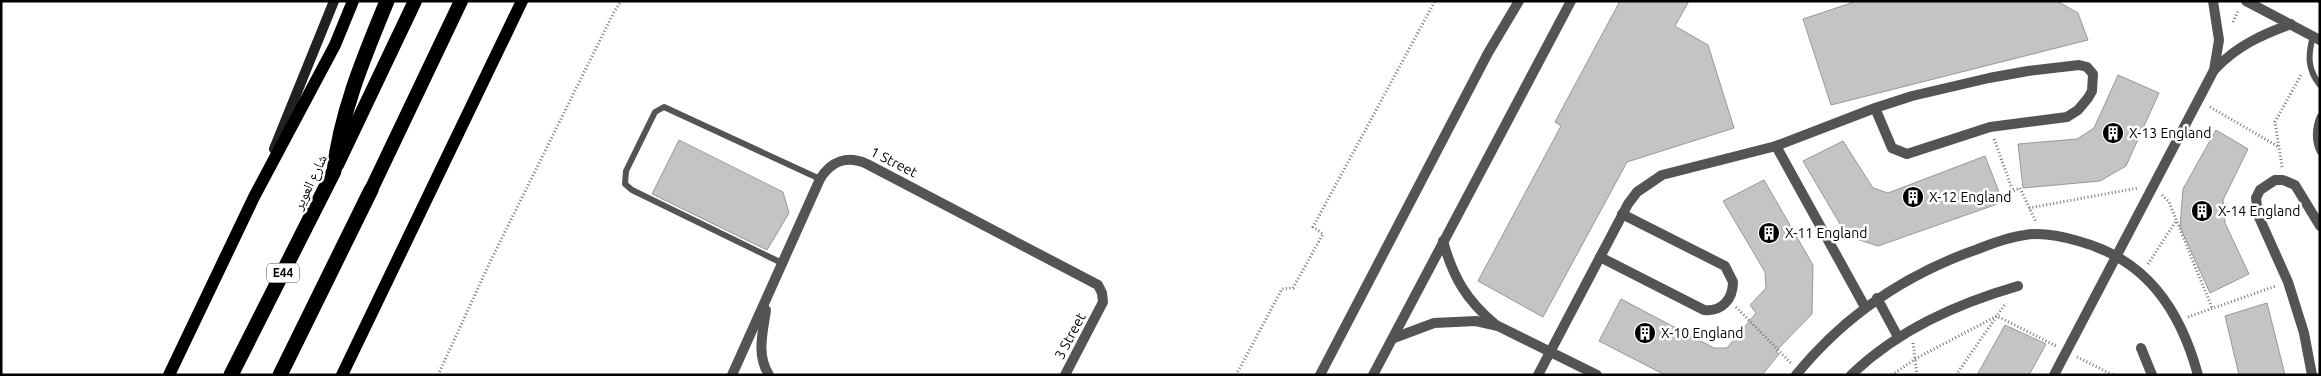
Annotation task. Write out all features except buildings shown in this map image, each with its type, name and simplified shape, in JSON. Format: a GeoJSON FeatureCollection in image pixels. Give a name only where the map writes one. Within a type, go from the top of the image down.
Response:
{"type":"FeatureCollection","features":[{"type":"Feature","properties":{"kind":"highway"},"geometry":{"type":"LineString","coordinates":[[334,171],[337,147],[348,99],[386,1]]}},
{"type":"Feature","properties":{"kind":"highway","name":"شارع العوير"},"geometry":{"type":"LineString","coordinates":[[232,375],[334,171],[415,1]]}},
{"type":"Feature","properties":{"kind":"highway"},"geometry":{"type":"LineString","coordinates":[[280,375],[462,1]]}},
{"type":"Feature","properties":{"kind":"main road"},"geometry":{"type":"LineString","coordinates":[[254,197],[334,1]]}},
{"type":"Feature","properties":{"kind":"main road"},"geometry":{"type":"LineString","coordinates":[[169,375],[254,197],[335,45],[353,1]]}},
{"type":"Feature","properties":{"kind":"main road"},"geometry":{"type":"LineString","coordinates":[[342,375],[522,1]]}},
{"type":"Feature","properties":{"kind":"street"},"geometry":{"type":"LineString","coordinates":[[514,18],[529,1]]}},
{"type":"Feature","properties":{"kind":"street"},"geometry":{"type":"LineString","coordinates":[[1320,375],[1488,53],[1518,1]]}},
{"type":"Feature","properties":{"kind":"street"},"geometry":{"type":"LineString","coordinates":[[1373,375],[1571,1]]}},
{"type":"Feature","properties":{"kind":"street"},"geometry":{"type":"LineString","coordinates":[[2054,375],[2214,70],[2219,40],[2213,1]]}},
{"type":"Feature","properties":{"kind":"street"},"geometry":{"type":"LineString","coordinates":[[2246,1],[2317,38]]}},
{"type":"Feature","properties":{"kind":"street"},"geometry":{"type":"LineString","coordinates":[[2214,70],[2248,42],[2291,24]]}},
{"type":"Feature","properties":{"kind":"street"},"geometry":{"type":"LineString","coordinates":[[1538,375],[1622,214],[1637,192],[1662,175],[1776,146],[1875,108],[1951,86],[2028,71],[2079,65],[2087,67],[2093,74],[2092,91],[2073,114],[2060,118],[1990,127],[1912,153],[1901,153],[1892,148],[1875,108]]}},
{"type":"Feature","properties":{"kind":"street"},"geometry":{"type":"LineString","coordinates":[[1776,146],[1865,307]]}},
{"type":"Feature","properties":{"kind":"street","name":"1 Street"},"geometry":{"type":"LineString","coordinates":[[732,375],[784,264],[820,180],[832,165],[840,160],[849,158],[868,164],[1090,280],[1098,285],[1102,293],[1103,302],[1100,310]]}},
{"type":"Feature","properties":{"kind":"street"},"geometry":{"type":"LineString","coordinates":[[2312,375],[2304,333],[2288,282],[2255,206],[2260,190],[2275,180],[2283,180],[2295,185],[2320,226]]}},
{"type":"Feature","properties":{"kind":"street"},"geometry":{"type":"LineString","coordinates":[[1600,257],[1704,310],[1715,310],[1729,299],[1733,282],[1725,266],[1622,214]]}},
{"type":"Feature","properties":{"kind":"street"},"geometry":{"type":"LineString","coordinates":[[1797,373],[1842,327],[1877,298],[1934,266],[1964,254],[2026,234],[2041,234],[2086,243],[2116,256],[2142,274],[2156,287],[2178,321],[2198,375]]}},
{"type":"Feature","properties":{"kind":"street"},"geometry":{"type":"LineString","coordinates":[[1443,241],[1448,260],[1466,294],[1477,309],[1498,326],[1597,375]]}},
{"type":"Feature","properties":{"kind":"street"},"geometry":{"type":"LineString","coordinates":[[1850,375],[1898,337],[1912,329],[1958,306],[2018,286]]}},
{"type":"Feature","properties":{"kind":"street"},"geometry":{"type":"LineString","coordinates":[[1877,298],[1898,337]]}},
{"type":"Feature","properties":{"kind":"street"},"geometry":{"type":"LineString","coordinates":[[767,301],[761,347],[762,358],[769,375]]}},
{"type":"Feature","properties":{"kind":"street","name":"3 Street"},"geometry":{"type":"LineString","coordinates":[[1065,375],[1100,310]]}},
{"type":"Feature","properties":{"kind":"street"},"geometry":{"type":"LineString","coordinates":[[1394,338],[1420,326],[1448,321],[1476,321],[1498,326]]}},
{"type":"Feature","properties":{"kind":"street"},"geometry":{"type":"LineString","coordinates":[[2141,348],[2152,375]]}},
{"type":"Feature","properties":{"kind":"lane"},"geometry":{"type":"LineString","coordinates":[[2317,38],[2309,51],[2309,61],[2314,77],[2320,85]]}},
{"type":"Feature","properties":{"kind":"lane"},"geometry":{"type":"LineString","coordinates":[[784,264],[632,190],[625,184],[626,171],[655,112],[664,107],[820,180]]}},
{"type":"Feature","properties":{"kind":"lane"},"geometry":{"type":"LineString","coordinates":[[2320,116],[2318,133],[2320,152]]}},
{"type":"Feature","properties":{"kind":"path"},"geometry":{"type":"LineString","coordinates":[[438,375],[490,262],[621,1]]}},
{"type":"Feature","properties":{"kind":"path"},"geometry":{"type":"LineString","coordinates":[[1236,375],[1282,289],[1293,288],[1323,234],[1313,227],[1435,1]]}},
{"type":"Feature","properties":{"kind":"path"},"geometry":{"type":"LineString","coordinates":[[2283,180],[2275,122],[2309,61]]}},
{"type":"Feature","properties":{"kind":"path"},"geometry":{"type":"LineString","coordinates":[[2198,100],[2279,147]]}},
{"type":"Feature","properties":{"kind":"path"},"geometry":{"type":"LineString","coordinates":[[1990,127],[2013,191],[2020,188],[2041,234]]}},
{"type":"Feature","properties":{"kind":"path"},"geometry":{"type":"LineString","coordinates":[[2029,208],[2154,185],[2169,202],[2212,308]]}},
{"type":"Feature","properties":{"kind":"path"},"geometry":{"type":"LineString","coordinates":[[2142,274],[2176,221]]}},
{"type":"Feature","properties":{"kind":"path"},"geometry":{"type":"LineString","coordinates":[[2178,321],[2288,282]]}},
{"type":"Feature","properties":{"kind":"path"},"geometry":{"type":"LineString","coordinates":[[1956,375],[2018,286]]}},
{"type":"Feature","properties":{"kind":"path"},"geometry":{"type":"LineString","coordinates":[[1729,299],[1797,373]]}},
{"type":"Feature","properties":{"kind":"path"},"geometry":{"type":"LineString","coordinates":[[1997,316],[2113,375]]}},
{"type":"Feature","properties":{"kind":"path"},"geometry":{"type":"LineString","coordinates":[[1892,375],[1915,359],[1997,316]]}},
{"type":"Feature","properties":{"kind":"path"},"geometry":{"type":"LineString","coordinates":[[1912,329],[1917,375]]}},
{"type":"Feature","properties":{"kind":"place","name":"X-13 England"},"geometry":{"type":"Point","coordinates":[2113,133]}},
{"type":"Feature","properties":{"kind":"place","name":"X-12 England"},"geometry":{"type":"Point","coordinates":[1913,197]}},
{"type":"Feature","properties":{"kind":"place","name":"X-14 England"},"geometry":{"type":"Point","coordinates":[2202,211]}},
{"type":"Feature","properties":{"kind":"place","name":"X-11 England"},"geometry":{"type":"Point","coordinates":[1769,233]}},
{"type":"Feature","properties":{"kind":"place","name":"X-10 England"},"geometry":{"type":"Point","coordinates":[1645,333]}}]}
